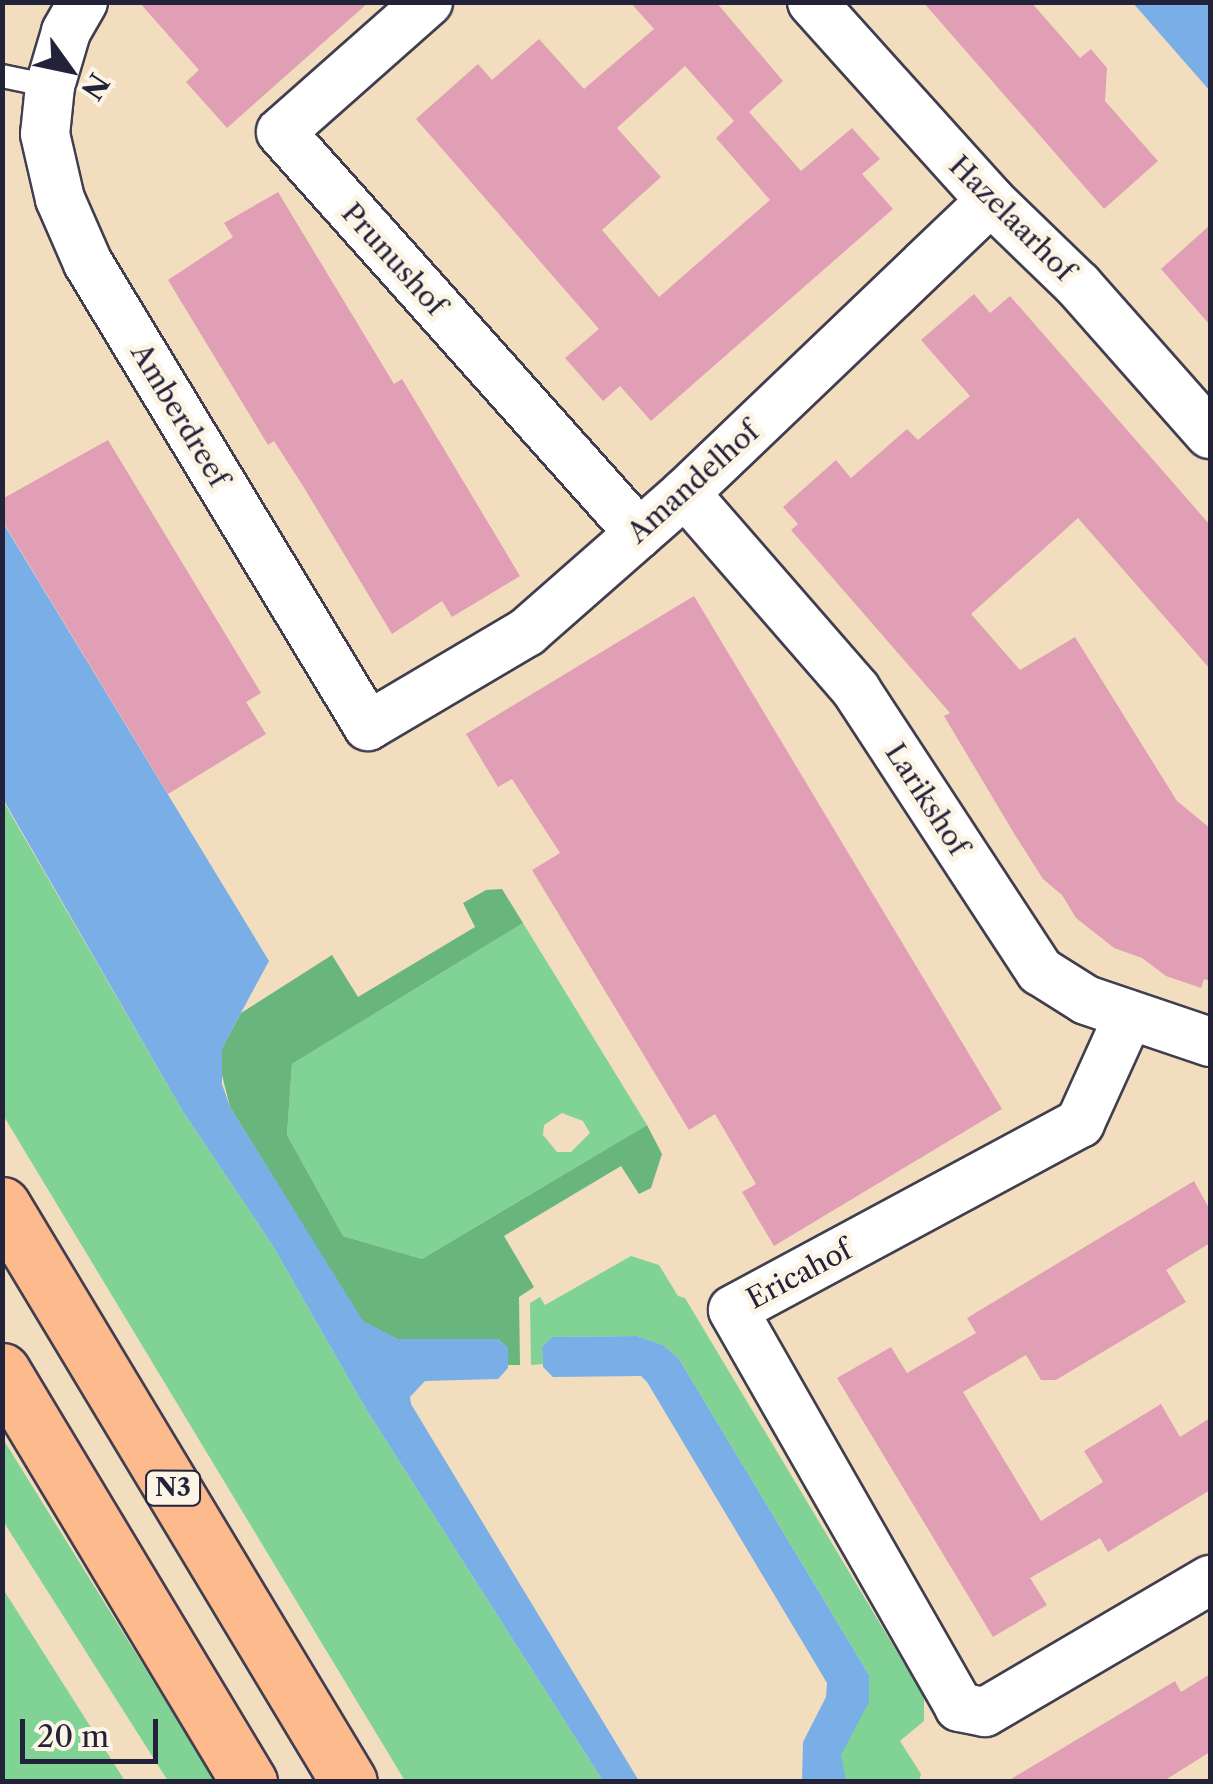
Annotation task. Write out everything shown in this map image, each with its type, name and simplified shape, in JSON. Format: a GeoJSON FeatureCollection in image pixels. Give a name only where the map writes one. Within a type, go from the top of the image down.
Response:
{"type":"FeatureCollection","features":[{"type":"Feature","properties":{"kind":"main road","name":"N3"},"geometry":{"type":"LineString","coordinates":[[2,1205],[349,1782]]}},
{"type":"Feature","properties":{"kind":"main road"},"geometry":{"type":"LineString","coordinates":[[2,1371],[249,1782]]}},
{"type":"Feature","properties":{"kind":"street","name":"Amberdreef"},"geometry":{"type":"LineString","coordinates":[[83,2],[66,32],[50,86],[45,134],[60,199],[88,263],[368,726]]}},
{"type":"Feature","properties":{"kind":"street","name":"Prunushof"},"geometry":{"type":"LineString","coordinates":[[428,2],[280,132],[639,532]]}},
{"type":"Feature","properties":{"kind":"street","name":"Hazelaarhof"},"geometry":{"type":"LineString","coordinates":[[812,2],[991,201],[1078,285],[1210,434]]}},
{"type":"Feature","properties":{"kind":"street","name":"Amandelhof"},"geometry":{"type":"LineString","coordinates":[[368,726],[528,632],[684,493],[991,201]]}},
{"type":"Feature","properties":{"kind":"street","name":"Larikshof"},"geometry":{"type":"LineString","coordinates":[[684,493],[856,690],[1040,971],[1086,1000],[1210,1042]]}},
{"type":"Feature","properties":{"kind":"street","name":"Ericahof"},"geometry":{"type":"LineString","coordinates":[[1129,1015],[1080,1123],[733,1310],[959,1706],[985,1712],[1210,1580]]}},
{"type":"Feature","properties":{"kind":"lane"},"geometry":{"type":"LineString","coordinates":[[2,76],[50,86]]}},
{"type":"Feature","properties":{"kind":"green space"},"geometry":{"type":"Polygon","coordinates":[[[2,799],[182,1110],[273,1246],[366,1409],[603,1781],[405,1781],[3,1115],[2,799]]]}},
{"type":"Feature","properties":{"kind":"green space"},"geometry":{"type":"Polygon","coordinates":[[[502,889],[523,923],[292,1064],[287,1135],[343,1236],[422,1259],[647,1125],[662,1154],[651,1188],[639,1194],[621,1166],[504,1236],[534,1287],[519,1297],[520,1365],[508,1365],[508,1348],[498,1339],[397,1339],[362,1321],[230,1107],[221,1071],[222,1048],[241,1013],[332,955],[358,997],[475,927],[463,903],[486,890],[502,889]]]}},
{"type":"Feature","properties":{"kind":"green space"},"geometry":{"type":"Polygon","coordinates":[[[523,923],[647,1125],[422,1259],[343,1236],[287,1135],[292,1064],[523,923]],[[562,1113],[544,1125],[543,1135],[557,1152],[571,1152],[590,1133],[583,1121],[562,1113]]]}},
{"type":"Feature","properties":{"kind":"green space"},"geometry":{"type":"Polygon","coordinates":[[[631,1256],[659,1265],[678,1296],[685,1298],[924,1697],[924,1721],[900,1741],[921,1774],[919,1781],[846,1781],[843,1776],[841,1755],[869,1675],[679,1359],[663,1345],[637,1336],[552,1337],[542,1347],[543,1364],[531,1365],[530,1303],[540,1297],[545,1305],[631,1256]]]}},
{"type":"Feature","properties":{"kind":"green space"},"geometry":{"type":"Polygon","coordinates":[[[3,1439],[215,1781],[168,1781],[3,1521],[3,1439]]]}},
{"type":"Feature","properties":{"kind":"green space"},"geometry":{"type":"Polygon","coordinates":[[[3,1589],[125,1781],[3,1781],[3,1589]]]}},
{"type":"Feature","properties":{"kind":"water"},"geometry":{"type":"Polygon","coordinates":[[[1133,3],[1209,3],[1210,91],[1133,3]]]}},
{"type":"Feature","properties":{"kind":"water"},"geometry":{"type":"Polygon","coordinates":[[[2,521],[269,961],[222,1048],[222,1084],[230,1107],[363,1321],[397,1339],[498,1339],[508,1348],[508,1368],[498,1379],[425,1381],[410,1397],[411,1404],[639,1781],[603,1781],[366,1409],[273,1246],[182,1110],[3,799],[2,521]]]}},
{"type":"Feature","properties":{"kind":"water"},"geometry":{"type":"Polygon","coordinates":[[[637,1336],[663,1345],[679,1359],[869,1675],[869,1702],[841,1755],[846,1781],[802,1781],[803,1742],[826,1697],[827,1683],[647,1382],[641,1376],[553,1377],[543,1367],[542,1347],[552,1337],[637,1336]]]}},
{"type":"Feature","properties":{"kind":"building"},"geometry":{"type":"Polygon","coordinates":[[[139,2],[369,2],[227,128],[186,82],[199,70],[139,2]]]}},
{"type":"Feature","properties":{"kind":"building"},"geometry":{"type":"Polygon","coordinates":[[[630,2],[716,2],[783,81],[749,112],[801,171],[852,128],[880,159],[862,174],[893,209],[651,421],[620,386],[603,401],[565,358],[599,329],[416,119],[478,64],[492,80],[539,39],[584,89],[654,29],[630,2]],[[685,66],[617,128],[661,177],[602,230],[659,297],[770,200],[716,138],[734,121],[685,66]]]}},
{"type":"Feature","properties":{"kind":"building"},"geometry":{"type":"Polygon","coordinates":[[[923,2],[1031,2],[1080,58],[1091,49],[1107,68],[1105,101],[1158,161],[1104,209],[923,2]]]}},
{"type":"Feature","properties":{"kind":"building"},"geometry":{"type":"Polygon","coordinates":[[[278,192],[394,384],[402,379],[520,576],[452,617],[442,601],[392,634],[303,486],[274,441],[268,445],[168,280],[233,237],[224,223],[278,192]]]}},
{"type":"Feature","properties":{"kind":"building"},"geometry":{"type":"Polygon","coordinates":[[[1210,225],[1210,325],[1161,269],[1210,225]]]}},
{"type":"Feature","properties":{"kind":"building"},"geometry":{"type":"Polygon","coordinates":[[[974,294],[990,313],[1010,296],[1210,525],[1210,669],[1078,518],[971,614],[1020,670],[1075,637],[1177,801],[1210,828],[1210,981],[1204,979],[1201,988],[1166,976],[1142,958],[1114,948],[1076,918],[1062,895],[1043,879],[1015,835],[944,716],[950,713],[791,530],[798,524],[783,507],[836,460],[851,478],[907,429],[918,440],[970,396],[921,340],[974,294]]]}},
{"type":"Feature","properties":{"kind":"building"},"geometry":{"type":"Polygon","coordinates":[[[108,440],[261,693],[246,702],[266,734],[168,794],[2,520],[2,499],[108,440]]]}},
{"type":"Feature","properties":{"kind":"building"},"geometry":{"type":"Polygon","coordinates":[[[694,596],[1002,1109],[774,1246],[742,1192],[756,1184],[715,1114],[689,1130],[532,870],[560,853],[512,779],[498,787],[466,734],[694,596]]]}},
{"type":"Feature","properties":{"kind":"building"},"geometry":{"type":"Polygon","coordinates":[[[1194,1181],[1210,1210],[1210,1243],[1166,1270],[1186,1302],[1056,1380],[1041,1380],[1026,1355],[963,1392],[1041,1521],[1103,1482],[1084,1451],[1161,1404],[1180,1437],[1210,1418],[1210,1490],[1108,1552],[1100,1538],[1030,1578],[1047,1605],[993,1637],[837,1378],[891,1347],[907,1373],[976,1333],[967,1318],[1194,1181]]]}},
{"type":"Feature","properties":{"kind":"building"},"geometry":{"type":"Polygon","coordinates":[[[1210,1674],[1210,1752],[1162,1782],[1006,1782],[1175,1681],[1181,1692],[1210,1674]]]}}]}
